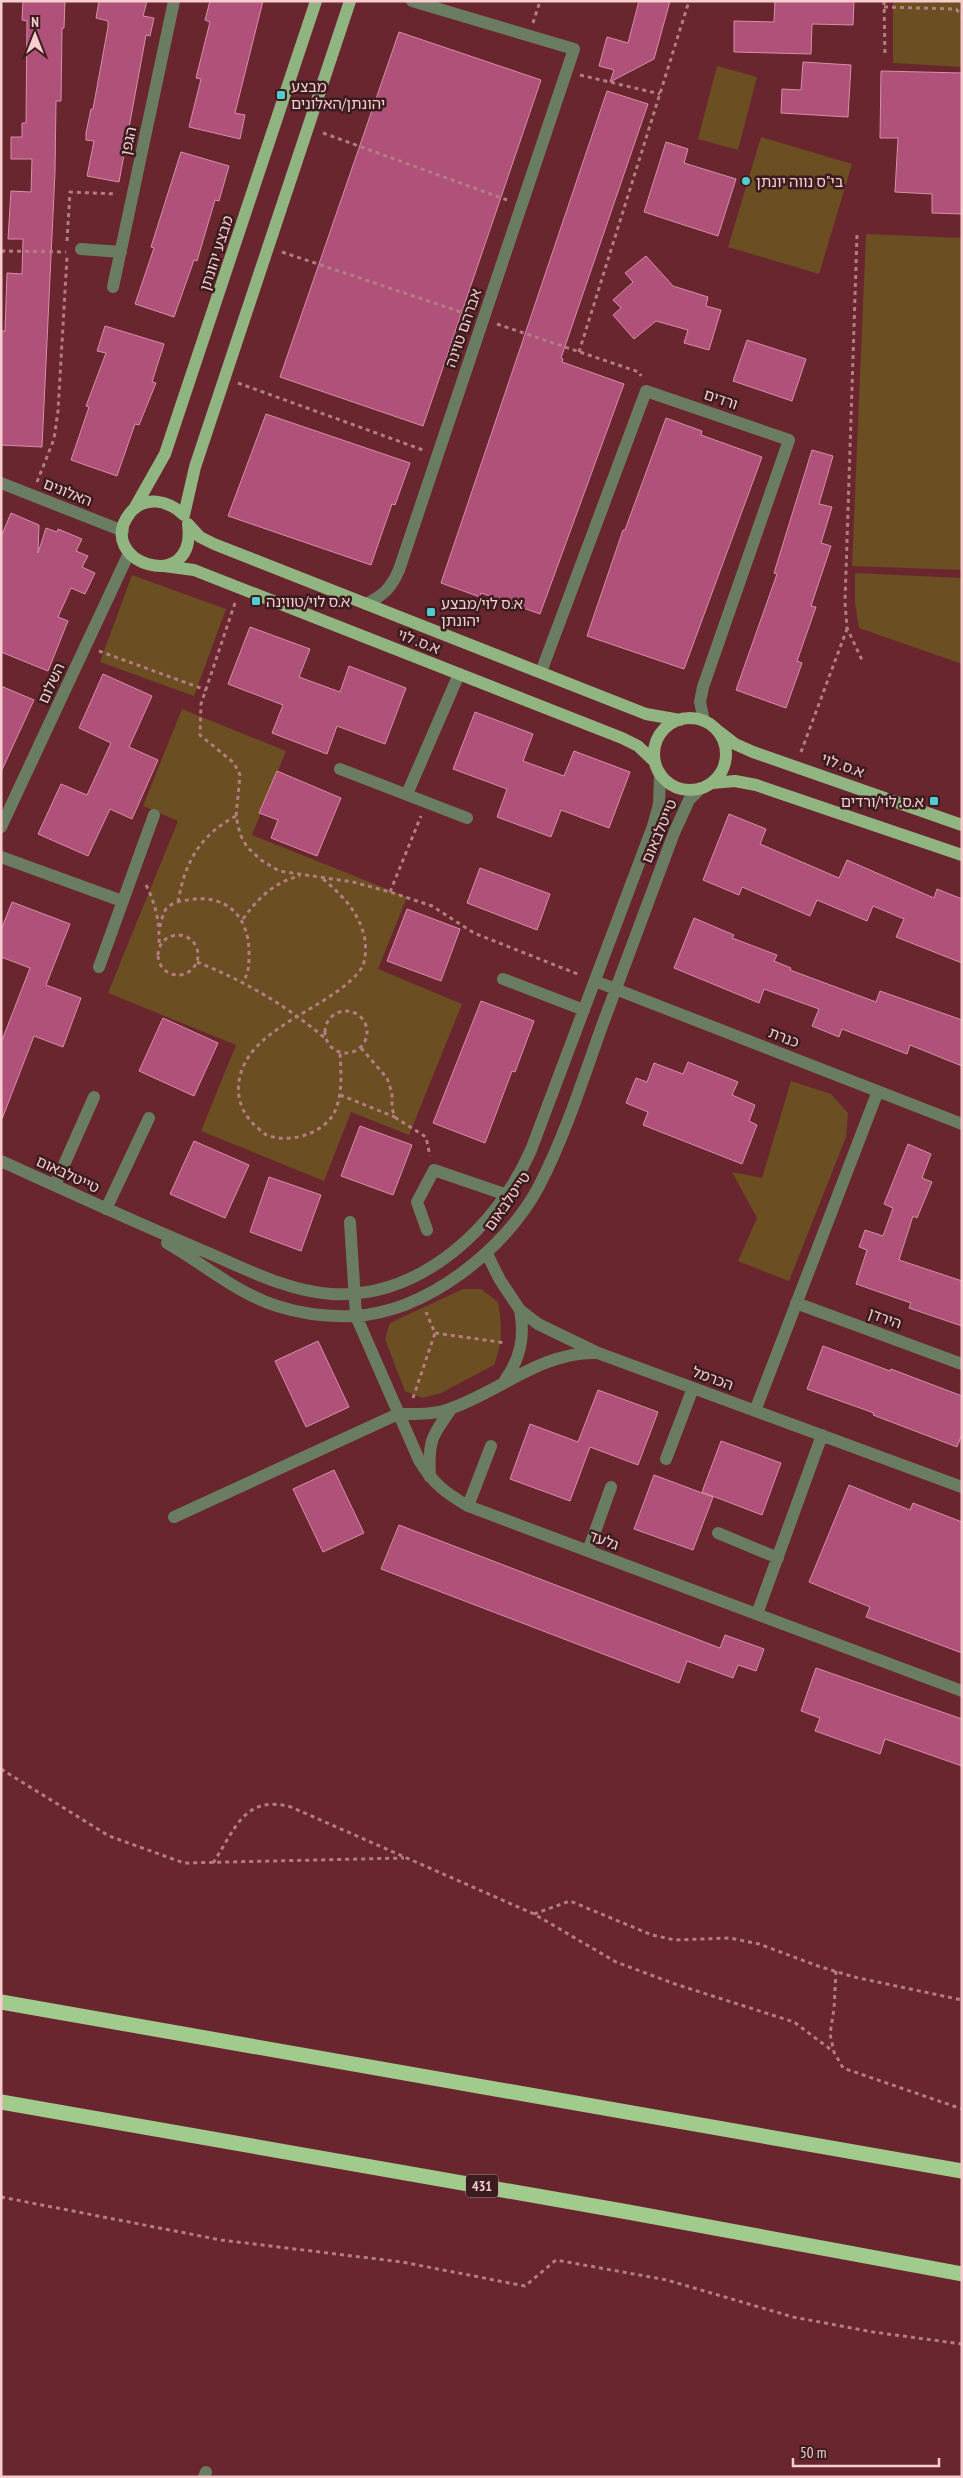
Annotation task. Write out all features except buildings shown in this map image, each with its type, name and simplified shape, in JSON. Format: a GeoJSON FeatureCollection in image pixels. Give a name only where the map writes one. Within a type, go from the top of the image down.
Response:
{"type":"FeatureCollection","features":[{"type":"Feature","properties":{"kind":"highway"},"geometry":{"type":"LineString","coordinates":[[1,2002],[962,2171]]}},
{"type":"Feature","properties":{"kind":"highway","name":"431"},"geometry":{"type":"LineString","coordinates":[[1,2102],[619,2210],[962,2274]]}},
{"type":"Feature","properties":{"kind":"main road","name":"מבצע יהונתן"},"geometry":{"type":"LineString","coordinates":[[134,509],[165,454],[316,1]]}},
{"type":"Feature","properties":{"kind":"main road"},"geometry":{"type":"LineString","coordinates":[[186,520],[195,467],[350,1]]}},
{"type":"Feature","properties":{"kind":"main road"},"geometry":{"type":"LineString","coordinates":[[165,502],[176,507],[186,520],[190,535],[188,546],[174,562],[164,566],[145,565],[129,553],[124,542],[123,531],[125,523],[134,509],[143,503],[165,502]]}},
{"type":"Feature","properties":{"kind":"main road","name":"א.ס. לוי"},"geometry":{"type":"LineString","coordinates":[[186,520],[200,537],[214,544],[646,714],[680,720]]}},
{"type":"Feature","properties":{"kind":"main road","name":"א.ס. לוי"},"geometry":{"type":"LineString","coordinates":[[164,566],[194,570],[622,738],[638,746],[658,768]]}},
{"type":"Feature","properties":{"kind":"main road"},"geometry":{"type":"LineString","coordinates":[[706,786],[720,774],[726,757],[724,740],[717,730],[704,721],[692,718],[680,720],[666,728],[657,741],[658,768],[668,782],[678,788],[689,790],[735,780],[756,785],[962,855]]}},
{"type":"Feature","properties":{"kind":"main road","name":"א.ס. לוי"},"geometry":{"type":"LineString","coordinates":[[717,730],[735,744],[753,752],[962,825]]}},
{"type":"Feature","properties":{"kind":"street","name":"הגפן"},"geometry":{"type":"LineString","coordinates":[[113,287],[174,1]]}},
{"type":"Feature","properties":{"kind":"street"},"geometry":{"type":"LineString","coordinates":[[412,1],[530,35]]}},
{"type":"Feature","properties":{"kind":"street","name":"אברהם טוינה"},"geometry":{"type":"LineString","coordinates":[[366,604],[381,597],[391,588],[574,49],[530,35]]}},
{"type":"Feature","properties":{"kind":"street"},"geometry":{"type":"LineString","coordinates":[[81,249],[121,252]]}},
{"type":"Feature","properties":{"kind":"street"},"geometry":{"type":"LineString","coordinates":[[541,672],[646,391]]}},
{"type":"Feature","properties":{"kind":"street","name":"ורדים"},"geometry":{"type":"LineString","coordinates":[[646,391],[789,440],[703,687],[700,702],[704,721]]}},
{"type":"Feature","properties":{"kind":"street","name":"האלונים"},"geometry":{"type":"LineString","coordinates":[[1,484],[123,531]]}},
{"type":"Feature","properties":{"kind":"street","name":"השלום"},"geometry":{"type":"LineString","coordinates":[[1,827],[129,553]]}},
{"type":"Feature","properties":{"kind":"street"},"geometry":{"type":"LineString","coordinates":[[407,794],[459,674]]}},
{"type":"Feature","properties":{"kind":"street","name":"טייטלבאום"},"geometry":{"type":"LineString","coordinates":[[1,1161],[122,1216],[284,1284],[323,1293],[354,1294],[379,1289],[400,1282],[446,1256],[471,1237],[507,1194],[519,1177],[531,1150],[653,826],[658,804],[658,768]]}},
{"type":"Feature","properties":{"kind":"street"},"geometry":{"type":"LineString","coordinates":[[340,769],[467,818]]}},
{"type":"Feature","properties":{"kind":"street","name":"טייטלבאום"},"geometry":{"type":"LineString","coordinates":[[122,1216],[183,1252],[223,1280],[253,1296],[277,1306],[304,1312],[329,1316],[356,1316],[385,1311],[420,1296],[459,1275],[487,1254],[508,1231],[539,1187],[565,1126],[680,818],[689,800],[706,786]]}},
{"type":"Feature","properties":{"kind":"street"},"geometry":{"type":"LineString","coordinates":[[99,967],[154,815]]}},
{"type":"Feature","properties":{"kind":"street"},"geometry":{"type":"LineString","coordinates":[[1,857],[122,901]]}},
{"type":"Feature","properties":{"kind":"street"},"geometry":{"type":"LineString","coordinates":[[503,979],[584,1010]]}},
{"type":"Feature","properties":{"kind":"street","name":"כנרת"},"geometry":{"type":"LineString","coordinates":[[595,980],[962,1124]]}},
{"type":"Feature","properties":{"kind":"street"},"geometry":{"type":"LineString","coordinates":[[755,1411],[878,1091]]}},
{"type":"Feature","properties":{"kind":"street"},"geometry":{"type":"LineString","coordinates":[[55,1185],[94,1097]]}},
{"type":"Feature","properties":{"kind":"street"},"geometry":{"type":"LineString","coordinates":[[106,1209],[149,1118]]}},
{"type":"Feature","properties":{"kind":"street"},"geometry":{"type":"LineString","coordinates":[[427,1230],[417,1202],[434,1170],[507,1194]]}},
{"type":"Feature","properties":{"kind":"street","name":"גלעד"},"geometry":{"type":"LineString","coordinates":[[350,1222],[356,1316],[398,1414],[430,1478],[446,1493],[468,1506],[962,1691]]}},
{"type":"Feature","properties":{"kind":"street","name":"הכרמל"},"geometry":{"type":"LineString","coordinates":[[487,1254],[500,1280],[520,1310],[538,1324],[598,1353],[962,1487]]}},
{"type":"Feature","properties":{"kind":"street","name":"הירדן"},"geometry":{"type":"LineString","coordinates":[[796,1303],[962,1364]]}},
{"type":"Feature","properties":{"kind":"street"},"geometry":{"type":"LineString","coordinates":[[504,1382],[514,1367],[522,1345],[523,1326],[520,1310]]}},
{"type":"Feature","properties":{"kind":"street"},"geometry":{"type":"LineString","coordinates":[[174,1517],[398,1414],[424,1415],[452,1408],[504,1382],[562,1357],[580,1352],[598,1353]]}},
{"type":"Feature","properties":{"kind":"street"},"geometry":{"type":"LineString","coordinates":[[666,1459],[693,1388]]}},
{"type":"Feature","properties":{"kind":"street"},"geometry":{"type":"LineString","coordinates":[[430,1478],[428,1453],[431,1438],[452,1408]]}},
{"type":"Feature","properties":{"kind":"street"},"geometry":{"type":"LineString","coordinates":[[757,1614],[822,1435]]}},
{"type":"Feature","properties":{"kind":"street"},"geometry":{"type":"LineString","coordinates":[[468,1506],[491,1446]]}},
{"type":"Feature","properties":{"kind":"street"},"geometry":{"type":"LineString","coordinates":[[588,1551],[612,1487]]}},
{"type":"Feature","properties":{"kind":"street"},"geometry":{"type":"LineString","coordinates":[[718,1533],[778,1558]]}},
{"type":"Feature","properties":{"kind":"path"},"geometry":{"type":"LineString","coordinates":[[530,35],[540,1]]}},
{"type":"Feature","properties":{"kind":"path"},"geometry":{"type":"LineString","coordinates":[[579,352],[689,1]]}},
{"type":"Feature","properties":{"kind":"path"},"geometry":{"type":"LineString","coordinates":[[884,1],[885,57]]}},
{"type":"Feature","properties":{"kind":"path"},"geometry":{"type":"LineString","coordinates":[[884,7],[956,9],[962,16]]}},
{"type":"Feature","properties":{"kind":"path"},"geometry":{"type":"LineString","coordinates":[[567,71],[660,94]]}},
{"type":"Feature","properties":{"kind":"path"},"geometry":{"type":"LineString","coordinates":[[308,128],[522,205]]}},
{"type":"Feature","properties":{"kind":"path"},"geometry":{"type":"LineString","coordinates":[[31,494],[54,439],[58,411],[70,192],[133,195]]}},
{"type":"Feature","properties":{"kind":"path"},"geometry":{"type":"LineString","coordinates":[[796,766],[847,628],[846,592],[857,235]]}},
{"type":"Feature","properties":{"kind":"path"},"geometry":{"type":"LineString","coordinates":[[268,247],[639,372],[646,391]]}},
{"type":"Feature","properties":{"kind":"path"},"geometry":{"type":"LineString","coordinates":[[1,252],[67,252]]}},
{"type":"Feature","properties":{"kind":"path"},"geometry":{"type":"LineString","coordinates":[[225,378],[437,456]]}},
{"type":"Feature","properties":{"kind":"path"},"geometry":{"type":"LineString","coordinates":[[240,589],[201,704],[200,735],[234,763],[240,775],[236,816],[240,834],[247,847],[261,860],[279,871],[390,892],[432,906],[474,933],[595,980]]}},
{"type":"Feature","properties":{"kind":"path"},"geometry":{"type":"LineString","coordinates":[[847,628],[862,660]]}},
{"type":"Feature","properties":{"kind":"path"},"geometry":{"type":"LineString","coordinates":[[86,647],[206,690]]}},
{"type":"Feature","properties":{"kind":"path"},"geometry":{"type":"LineString","coordinates":[[390,892],[426,802]]}},
{"type":"Feature","properties":{"kind":"path"},"geometry":{"type":"LineString","coordinates":[[178,902],[182,880],[203,840],[216,826],[236,816]]}},
{"type":"Feature","properties":{"kind":"path"},"geometry":{"type":"LineString","coordinates":[[135,866],[151,894],[160,927]]}},
{"type":"Feature","properties":{"kind":"path"},"geometry":{"type":"LineString","coordinates":[[243,920],[255,903],[284,880],[302,875]]}},
{"type":"Feature","properties":{"kind":"path"},"geometry":{"type":"LineString","coordinates":[[322,878],[339,892],[354,911],[363,930],[366,948],[362,968],[345,984],[255,1048],[243,1063],[238,1080],[238,1101],[250,1122],[267,1135],[288,1138],[307,1135],[325,1125],[334,1113],[340,1096],[340,1053]]}},
{"type":"Feature","properties":{"kind":"path"},"geometry":{"type":"LineString","coordinates":[[159,949],[171,937],[185,937],[193,942],[197,948],[197,962],[187,973],[173,974],[163,968],[160,962],[159,949],[160,927],[166,909],[178,902],[201,897],[216,900],[243,920],[249,940],[249,971],[243,982]]}},
{"type":"Feature","properties":{"kind":"path"},"geometry":{"type":"LineString","coordinates":[[197,962],[243,982],[298,1016],[340,1053],[355,1052],[361,1048],[367,1037],[368,1029],[361,1017],[352,1012],[338,1013],[332,1017],[325,1032],[326,1039]]}},
{"type":"Feature","properties":{"kind":"path"},"geometry":{"type":"LineString","coordinates":[[361,1048],[387,1078],[392,1092],[392,1109],[396,1118]]}},
{"type":"Feature","properties":{"kind":"path"},"geometry":{"type":"LineString","coordinates":[[340,1096],[396,1118],[426,1137],[434,1170]]}},
{"type":"Feature","properties":{"kind":"path"},"geometry":{"type":"LineString","coordinates":[[398,1414],[410,1407],[434,1334],[420,1296]]}},
{"type":"Feature","properties":{"kind":"path"},"geometry":{"type":"LineString","coordinates":[[434,1334],[522,1345]]}},
{"type":"Feature","properties":{"kind":"path"},"geometry":{"type":"LineString","coordinates":[[1,1769],[109,1836],[184,1863],[407,1858]]}},
{"type":"Feature","properties":{"kind":"path"},"geometry":{"type":"LineString","coordinates":[[213,1863],[246,1812],[259,1805],[274,1802],[290,1806],[534,1914],[616,1962],[675,1984],[794,2022],[834,2052]]}},
{"type":"Feature","properties":{"kind":"path"},"geometry":{"type":"LineString","coordinates":[[534,1914],[570,1901],[652,1935],[675,1940],[730,1938],[758,1944],[836,1972],[962,2000]]}},
{"type":"Feature","properties":{"kind":"path"},"geometry":{"type":"LineString","coordinates":[[836,1972],[834,2009],[830,2034],[834,2052],[843,2068],[962,2109]]}},
{"type":"Feature","properties":{"kind":"path"},"geometry":{"type":"LineString","coordinates":[[1,2197],[221,2240],[402,2262],[524,2286],[556,2260],[667,2280],[793,2317],[873,2332],[962,2344]]}},
{"type":"Feature","properties":{"kind":"shaded area"},"geometry":{"type":"Polygon","coordinates":[[[893,1],[962,1],[962,67],[893,63],[893,1]]]}},
{"type":"Feature","properties":{"kind":"shaded area"},"geometry":{"type":"Polygon","coordinates":[[[717,66],[757,77],[738,150],[698,139],[717,66]]]}},
{"type":"Feature","properties":{"kind":"shaded area"},"geometry":{"type":"Polygon","coordinates":[[[761,137],[852,164],[819,274],[728,247],[761,137]]]}},
{"type":"Feature","properties":{"kind":"shaded area"},"geometry":{"type":"Polygon","coordinates":[[[866,234],[962,238],[962,570],[852,566],[866,234]]]}},
{"type":"Feature","properties":{"kind":"shaded area"},"geometry":{"type":"Polygon","coordinates":[[[855,573],[962,578],[962,664],[859,628],[855,603],[855,573]]]}},
{"type":"Feature","properties":{"kind":"shaded area"},"geometry":{"type":"Polygon","coordinates":[[[132,575],[226,609],[194,696],[100,662],[132,575]]]}},
{"type":"Feature","properties":{"kind":"shaded area"},"geometry":{"type":"Polygon","coordinates":[[[182,709],[286,751],[252,835],[407,897],[378,969],[462,1004],[409,1135],[351,1112],[324,1181],[201,1131],[236,1045],[108,993],[178,821],[143,806],[182,709]]]}},
{"type":"Feature","properties":{"kind":"shaded area"},"geometry":{"type":"Polygon","coordinates":[[[791,1081],[831,1094],[848,1113],[846,1137],[789,1281],[738,1261],[757,1218],[732,1172],[762,1178],[791,1081]]]}},
{"type":"Feature","properties":{"kind":"shaded area"},"geometry":{"type":"Polygon","coordinates":[[[463,1289],[481,1289],[498,1302],[501,1334],[494,1365],[441,1393],[423,1398],[405,1391],[385,1339],[390,1323],[463,1289]]]}},
{"type":"Feature","properties":{"kind":"place","name":"מבצע יהונתן/האלונים"},"geometry":{"type":"Point","coordinates":[281,95]}},
{"type":"Feature","properties":{"kind":"place","name":"בי\"ס נווה יונתן"},"geometry":{"type":"Point","coordinates":[746,181]}},
{"type":"Feature","properties":{"kind":"place","name":"א.ס לוי/טווינה"},"geometry":{"type":"Point","coordinates":[256,601]}},
{"type":"Feature","properties":{"kind":"place","name":"א.ס לוי/מבצע יהונתן"},"geometry":{"type":"Point","coordinates":[431,612]}},
{"type":"Feature","properties":{"kind":"place","name":"א.ס. לוי/ורדים"},"geometry":{"type":"Point","coordinates":[934,801]}}]}
